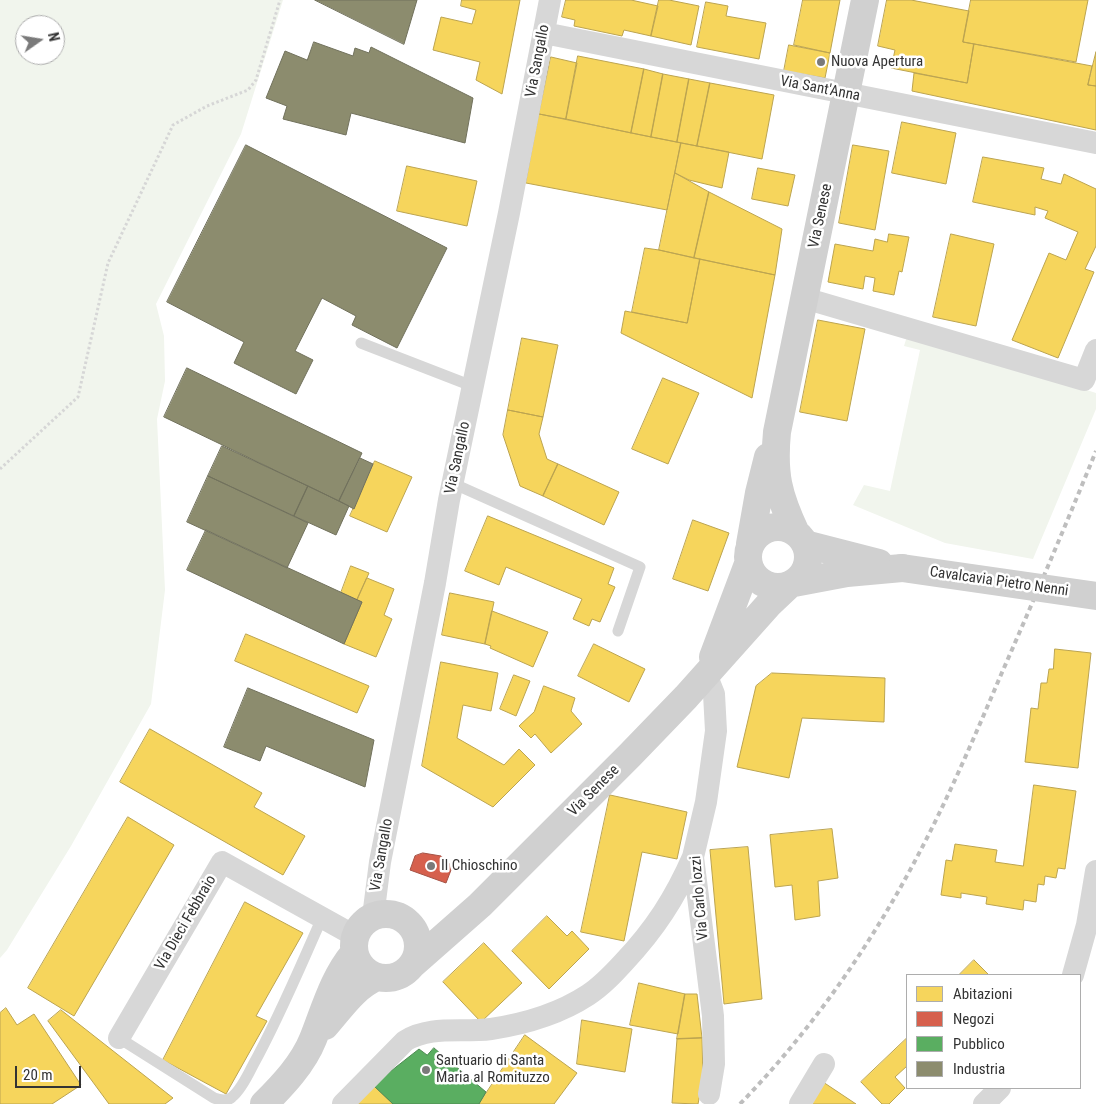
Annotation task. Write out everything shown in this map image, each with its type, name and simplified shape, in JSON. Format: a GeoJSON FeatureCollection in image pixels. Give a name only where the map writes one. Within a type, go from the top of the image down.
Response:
{"type":"FeatureCollection","features":[{"type":"Feature","properties":{"kind":"main road","name":"Via Senese"},"geometry":{"type":"LineString","coordinates":[[706,674],[749,554],[765,467],[776,432],[865,0]]}},
{"type":"Feature","properties":{"kind":"main road","name":"Via Senese"},"geometry":{"type":"LineString","coordinates":[[776,432],[775,465],[778,487],[784,508],[801,538]]}},
{"type":"Feature","properties":{"kind":"main road"},"geometry":{"type":"LineString","coordinates":[[779,527],[801,538],[808,552],[805,570],[791,584],[778,587],[768,586],[759,581],[752,573],[749,554],[755,537],[770,528],[779,527]]}},
{"type":"Feature","properties":{"kind":"main road","name":"Cavalcavia Pietro Nenni"},"geometry":{"type":"LineString","coordinates":[[801,538],[902,568],[1096,596]]}},
{"type":"Feature","properties":{"kind":"main road","name":"Cavalcavia Pietro Nenni"},"geometry":{"type":"LineString","coordinates":[[791,584],[847,573],[902,568]]}},
{"type":"Feature","properties":{"kind":"main road","name":"Via Senese"},"geometry":{"type":"LineString","coordinates":[[312,1040],[354,992],[366,982],[377,977],[387,979],[397,977],[406,972],[480,904],[658,726],[770,603],[791,584]]}},
{"type":"Feature","properties":{"kind":"main road","name":"Via Senese"},"geometry":{"type":"LineString","coordinates":[[412,926],[454,915],[480,904]]}},
{"type":"Feature","properties":{"kind":"main road"},"geometry":{"type":"LineString","coordinates":[[377,977],[369,974],[362,968],[361,935],[384,914],[404,919],[412,926],[418,945],[417,955],[413,964]]}},
{"type":"Feature","properties":{"kind":"main road","name":"Via Senese"},"geometry":{"type":"LineString","coordinates":[[264,1104],[290,1076],[312,1040],[336,981],[361,935]]}},
{"type":"Feature","properties":{"kind":"street","name":"Via Sangallo"},"geometry":{"type":"LineString","coordinates":[[361,935],[380,862],[452,483],[509,213],[550,0]]}},
{"type":"Feature","properties":{"kind":"street","name":"Via Sant'Anna"},"geometry":{"type":"LineString","coordinates":[[544,33],[1096,143]]}},
{"type":"Feature","properties":{"kind":"street"},"geometry":{"type":"LineString","coordinates":[[804,298],[1084,380],[1096,350]]}},
{"type":"Feature","properties":{"kind":"street","name":"Via Carlo Iozzi"},"geometry":{"type":"LineString","coordinates":[[706,674],[712,686],[716,703],[715,742],[706,802],[693,857],[713,1016],[714,1064],[709,1094]]}},
{"type":"Feature","properties":{"kind":"street"},"geometry":{"type":"LineString","coordinates":[[343,1104],[405,1041],[415,1035],[427,1031],[489,1029],[510,1025],[531,1020],[566,1007],[587,996],[601,986],[615,972],[650,933],[676,894],[693,857]]}},
{"type":"Feature","properties":{"kind":"street","name":"Via Dieci Febbraio"},"geometry":{"type":"LineString","coordinates":[[119,1038],[222,862],[322,918],[361,935]]}},
{"type":"Feature","properties":{"kind":"street"},"geometry":{"type":"LineString","coordinates":[[1072,974],[1087,925],[1096,871]]}},
{"type":"Feature","properties":{"kind":"street"},"geometry":{"type":"LineString","coordinates":[[800,1104],[824,1064]]}},
{"type":"Feature","properties":{"kind":"street"},"geometry":{"type":"LineString","coordinates":[[984,1104],[999,1089]]}},
{"type":"Feature","properties":{"kind":"lane"},"geometry":{"type":"LineString","coordinates":[[360,343],[472,386]]}},
{"type":"Feature","properties":{"kind":"lane"},"geometry":{"type":"LineString","coordinates":[[452,483],[640,567],[618,631]]}},
{"type":"Feature","properties":{"kind":"lane"},"geometry":{"type":"LineString","coordinates":[[119,1038],[214,1098],[229,1100],[239,1089],[260,1053],[322,918]]}},
{"type":"Feature","properties":{"kind":"path"},"geometry":{"type":"LineString","coordinates":[[0,469],[78,397],[108,263],[173,125],[207,106],[248,90],[256,80],[280,0]]}},
{"type":"Feature","properties":{"kind":"shaded area"},"geometry":{"type":"Polygon","coordinates":[[[0,0],[283,0],[241,134],[156,304],[164,336],[165,381],[157,419],[165,590],[151,704],[71,846],[7,950],[0,958],[0,0]]]}},
{"type":"Feature","properties":{"kind":"shaded area"},"geometry":{"type":"Polygon","coordinates":[[[908,333],[1096,393],[1096,409],[1033,559],[945,543],[853,505],[864,485],[890,491],[920,350],[904,346],[908,333]]]}},
{"type":"Feature","properties":{"kind":"building: Abitazioni"},"geometry":{"type":"Polygon","coordinates":[[[462,0],[520,0],[502,94],[476,80],[480,62],[433,50],[441,17],[472,24],[476,10],[461,6],[462,0]]]}},
{"type":"Feature","properties":{"kind":"building: Abitazioni"},"geometry":{"type":"Polygon","coordinates":[[[566,0],[631,0],[658,6],[651,36],[624,30],[622,36],[574,26],[575,20],[562,17],[566,0]]]}},
{"type":"Feature","properties":{"kind":"building: Abitazioni"},"geometry":{"type":"Polygon","coordinates":[[[659,0],[699,6],[691,45],[651,36],[659,0]]]}},
{"type":"Feature","properties":{"kind":"building: Abitazioni"},"geometry":{"type":"Polygon","coordinates":[[[803,0],[840,0],[830,53],[794,45],[803,0]]]}},
{"type":"Feature","properties":{"kind":"building: Abitazioni"},"geometry":{"type":"Polygon","coordinates":[[[887,0],[911,0],[969,11],[963,42],[974,44],[967,83],[891,68],[895,50],[878,46],[887,0]]]}},
{"type":"Feature","properties":{"kind":"building: Abitazioni"},"geometry":{"type":"Polygon","coordinates":[[[971,0],[1088,0],[1076,62],[963,42],[971,0]]]}},
{"type":"Feature","properties":{"kind":"building: Abitazioni"},"geometry":{"type":"Polygon","coordinates":[[[706,2],[728,6],[726,16],[766,23],[759,59],[697,47],[706,2]]]}},
{"type":"Feature","properties":{"kind":"building: Abitazioni"},"geometry":{"type":"Polygon","coordinates":[[[974,44],[1092,66],[1088,85],[1096,86],[1096,130],[912,91],[914,73],[967,83],[974,44]]]}},
{"type":"Feature","properties":{"kind":"building: Abitazioni"},"geometry":{"type":"Polygon","coordinates":[[[789,45],[830,53],[825,78],[784,71],[789,45]]]}},
{"type":"Feature","properties":{"kind":"building: Abitazioni"},"geometry":{"type":"Polygon","coordinates":[[[1096,52],[1096,86],[1088,85],[1096,52]]]}},
{"type":"Feature","properties":{"kind":"building: Abitazioni"},"geometry":{"type":"Polygon","coordinates":[[[578,56],[644,69],[631,133],[566,119],[578,56]]]}},
{"type":"Feature","properties":{"kind":"building: Abitazioni"},"geometry":{"type":"Polygon","coordinates":[[[551,57],[577,63],[566,119],[539,114],[551,57]]]}},
{"type":"Feature","properties":{"kind":"building: Abitazioni"},"geometry":{"type":"Polygon","coordinates":[[[644,69],[663,74],[651,137],[631,133],[644,69]]]}},
{"type":"Feature","properties":{"kind":"building: Abitazioni"},"geometry":{"type":"Polygon","coordinates":[[[663,74],[689,79],[677,142],[651,137],[663,74]]]}},
{"type":"Feature","properties":{"kind":"building: Abitazioni"},"geometry":{"type":"Polygon","coordinates":[[[689,79],[710,83],[697,146],[677,142],[689,79]]]}},
{"type":"Feature","properties":{"kind":"building: Abitazioni"},"geometry":{"type":"Polygon","coordinates":[[[710,83],[774,95],[762,159],[697,146],[710,83]]]}},
{"type":"Feature","properties":{"kind":"building: Abitazioni"},"geometry":{"type":"Polygon","coordinates":[[[539,114],[681,143],[667,210],[526,183],[539,114]]]}},
{"type":"Feature","properties":{"kind":"building: Abitazioni"},"geometry":{"type":"Polygon","coordinates":[[[902,122],[956,133],[946,184],[892,173],[902,122]]]}},
{"type":"Feature","properties":{"kind":"building: Abitazioni"},"geometry":{"type":"Polygon","coordinates":[[[681,143],[729,152],[722,188],[689,180],[675,173],[681,143]]]}},
{"type":"Feature","properties":{"kind":"building: Abitazioni"},"geometry":{"type":"Polygon","coordinates":[[[853,145],[889,151],[875,230],[839,223],[853,145]]]}},
{"type":"Feature","properties":{"kind":"building: Abitazioni"},"geometry":{"type":"Polygon","coordinates":[[[983,157],[1044,168],[1041,179],[1061,184],[1064,174],[1096,189],[1096,246],[1085,269],[1094,272],[1058,358],[1012,340],[1049,253],[1066,260],[1078,232],[1045,218],[1048,211],[1035,207],[1035,215],[973,202],[983,157]]]}},
{"type":"Feature","properties":{"kind":"building: Abitazioni"},"geometry":{"type":"Polygon","coordinates":[[[407,166],[477,181],[467,226],[397,211],[407,166]]]}},
{"type":"Feature","properties":{"kind":"building: Abitazioni"},"geometry":{"type":"Polygon","coordinates":[[[758,168],[795,175],[788,206],[752,199],[758,168]]]}},
{"type":"Feature","properties":{"kind":"building: Abitazioni"},"geometry":{"type":"Polygon","coordinates":[[[675,173],[709,192],[694,258],[659,250],[675,173]]]}},
{"type":"Feature","properties":{"kind":"building: Abitazioni"},"geometry":{"type":"Polygon","coordinates":[[[709,192],[782,229],[775,275],[694,258],[709,192]]]}},
{"type":"Feature","properties":{"kind":"building: Abitazioni"},"geometry":{"type":"Polygon","coordinates":[[[889,234],[909,237],[902,272],[899,271],[894,295],[873,291],[875,278],[865,276],[863,289],[828,282],[835,244],[873,251],[875,239],[887,242],[889,234]]]}},
{"type":"Feature","properties":{"kind":"building: Abitazioni"},"geometry":{"type":"Polygon","coordinates":[[[951,234],[994,244],[976,326],[933,317],[951,234]]]}},
{"type":"Feature","properties":{"kind":"building: Abitazioni"},"geometry":{"type":"Polygon","coordinates":[[[645,248],[700,259],[687,323],[632,312],[645,248]]]}},
{"type":"Feature","properties":{"kind":"building: Abitazioni"},"geometry":{"type":"Polygon","coordinates":[[[700,259],[775,275],[752,398],[621,333],[625,311],[687,323],[700,259]]]}},
{"type":"Feature","properties":{"kind":"building: Abitazioni"},"geometry":{"type":"Polygon","coordinates":[[[818,320],[865,329],[847,421],[800,412],[818,320]]]}},
{"type":"Feature","properties":{"kind":"building: Abitazioni"},"geometry":{"type":"Polygon","coordinates":[[[522,338],[558,345],[543,417],[508,410],[522,338]]]}},
{"type":"Feature","properties":{"kind":"building: Abitazioni"},"geometry":{"type":"Polygon","coordinates":[[[663,378],[699,393],[668,464],[632,449],[663,378]]]}},
{"type":"Feature","properties":{"kind":"building: Abitazioni"},"geometry":{"type":"Polygon","coordinates":[[[508,410],[543,417],[539,434],[547,459],[558,464],[543,496],[520,486],[503,435],[508,410]]]}},
{"type":"Feature","properties":{"kind":"building: Abitazioni"},"geometry":{"type":"Polygon","coordinates":[[[375,461],[412,477],[387,532],[350,516],[375,461]]]}},
{"type":"Feature","properties":{"kind":"building: Abitazioni"},"geometry":{"type":"Polygon","coordinates":[[[558,464],[619,492],[604,525],[543,496],[558,464]]]}},
{"type":"Feature","properties":{"kind":"building: Abitazioni"},"geometry":{"type":"Polygon","coordinates":[[[488,516],[614,568],[608,584],[615,587],[600,622],[592,619],[589,626],[573,619],[582,599],[506,567],[499,585],[465,571],[488,516]]]}},
{"type":"Feature","properties":{"kind":"building: Abitazioni"},"geometry":{"type":"Polygon","coordinates":[[[693,520],[729,533],[708,591],[673,579],[693,520]]]}},
{"type":"Feature","properties":{"kind":"building: Abitazioni"},"geometry":{"type":"Polygon","coordinates":[[[351,566],[369,573],[357,600],[341,593],[351,566]]]}},
{"type":"Feature","properties":{"kind":"building: Abitazioni"},"geometry":{"type":"Polygon","coordinates":[[[367,578],[394,589],[384,615],[392,619],[376,657],[344,644],[362,602],[357,600],[367,578]]]}},
{"type":"Feature","properties":{"kind":"building: Abitazioni"},"geometry":{"type":"Polygon","coordinates":[[[450,593],[494,602],[485,644],[442,635],[450,593]]]}},
{"type":"Feature","properties":{"kind":"building: Abitazioni"},"geometry":{"type":"Polygon","coordinates":[[[492,611],[548,632],[533,667],[485,644],[492,611]]]}},
{"type":"Feature","properties":{"kind":"building: Abitazioni"},"geometry":{"type":"Polygon","coordinates":[[[246,634],[369,686],[357,713],[235,661],[246,634]]]}},
{"type":"Feature","properties":{"kind":"building: Abitazioni"},"geometry":{"type":"Polygon","coordinates":[[[594,644],[645,669],[629,702],[578,676],[594,644]]]}},
{"type":"Feature","properties":{"kind":"building: Abitazioni"},"geometry":{"type":"Polygon","coordinates":[[[1055,649],[1091,653],[1078,768],[1025,762],[1031,708],[1038,709],[1041,683],[1047,683],[1049,669],[1053,669],[1055,649]]]}},
{"type":"Feature","properties":{"kind":"building: Abitazioni"},"geometry":{"type":"Polygon","coordinates":[[[441,662],[498,673],[491,711],[463,705],[457,738],[504,765],[519,749],[535,765],[493,807],[422,766],[441,662]]]}},
{"type":"Feature","properties":{"kind":"building: Abitazioni"},"geometry":{"type":"Polygon","coordinates":[[[772,673],[885,678],[884,722],[802,718],[789,778],[737,767],[756,686],[772,673]]]}},
{"type":"Feature","properties":{"kind":"building: Abitazioni"},"geometry":{"type":"Polygon","coordinates":[[[514,675],[530,681],[516,716],[500,709],[514,675]]]}},
{"type":"Feature","properties":{"kind":"building: Abitazioni"},"geometry":{"type":"Polygon","coordinates":[[[544,686],[575,698],[571,711],[582,724],[551,753],[535,734],[531,738],[519,726],[534,712],[544,686]]]}},
{"type":"Feature","properties":{"kind":"building: Abitazioni"},"geometry":{"type":"Polygon","coordinates":[[[150,729],[262,793],[254,807],[305,836],[283,875],[120,782],[150,729]]]}},
{"type":"Feature","properties":{"kind":"building: Abitazioni"},"geometry":{"type":"Polygon","coordinates":[[[1034,785],[1076,791],[1065,869],[1058,868],[1056,878],[1045,876],[1044,885],[1038,884],[1036,902],[1024,900],[1023,910],[986,904],[987,897],[961,893],[961,898],[941,895],[946,860],[952,861],[955,844],[997,850],[995,862],[1023,866],[1034,785]]]}},
{"type":"Feature","properties":{"kind":"building: Abitazioni"},"geometry":{"type":"Polygon","coordinates":[[[610,795],[687,812],[677,859],[642,852],[624,941],[581,932],[610,795]]]}},
{"type":"Feature","properties":{"kind":"building: Abitazioni"},"geometry":{"type":"Polygon","coordinates":[[[128,817],[174,845],[74,1016],[28,988],[128,817]]]}},
{"type":"Feature","properties":{"kind":"building: Abitazioni"},"geometry":{"type":"Polygon","coordinates":[[[832,829],[838,878],[818,881],[820,916],[795,920],[792,885],[775,887],[770,835],[832,829]]]}},
{"type":"Feature","properties":{"kind":"building: Abitazioni"},"geometry":{"type":"Polygon","coordinates":[[[748,847],[762,999],[724,1004],[710,850],[748,847]]]}},
{"type":"Feature","properties":{"kind":"building: Abitazioni"},"geometry":{"type":"Polygon","coordinates":[[[245,902],[303,933],[256,1016],[267,1021],[226,1094],[163,1060],[245,902]]]}},
{"type":"Feature","properties":{"kind":"building: Abitazioni"},"geometry":{"type":"Polygon","coordinates":[[[547,916],[567,936],[572,931],[589,949],[549,989],[512,951],[547,916]]]}},
{"type":"Feature","properties":{"kind":"building: Abitazioni"},"geometry":{"type":"Polygon","coordinates":[[[484,943],[522,983],[481,1022],[443,982],[484,943]]]}},
{"type":"Feature","properties":{"kind":"building: Abitazioni"},"geometry":{"type":"Polygon","coordinates":[[[974,960],[988,974],[960,974],[974,960]]]}},
{"type":"Feature","properties":{"kind":"building: Abitazioni"},"geometry":{"type":"Polygon","coordinates":[[[639,983],[685,994],[678,1034],[630,1025],[639,983]]]}},
{"type":"Feature","properties":{"kind":"building: Abitazioni"},"geometry":{"type":"Polygon","coordinates":[[[685,994],[697,994],[702,1038],[677,1039],[685,994]]]}},
{"type":"Feature","properties":{"kind":"building: Abitazioni"},"geometry":{"type":"Polygon","coordinates":[[[6,1008],[17,1025],[34,1014],[81,1085],[52,1104],[0,1104],[0,1013],[6,1008]]]}},
{"type":"Feature","properties":{"kind":"building: Abitazioni"},"geometry":{"type":"Polygon","coordinates":[[[61,1010],[173,1098],[165,1104],[109,1104],[48,1021],[61,1010]]]}},
{"type":"Feature","properties":{"kind":"building: Abitazioni"},"geometry":{"type":"Polygon","coordinates":[[[582,1020],[632,1029],[625,1072],[577,1064],[582,1020]]]}},
{"type":"Feature","properties":{"kind":"building: Abitazioni"},"geometry":{"type":"Polygon","coordinates":[[[525,1035],[577,1073],[554,1104],[479,1104],[525,1035]]]}},
{"type":"Feature","properties":{"kind":"building: Abitazioni"},"geometry":{"type":"Polygon","coordinates":[[[702,1038],[703,1078],[698,1104],[672,1103],[677,1039],[702,1038]]]}},
{"type":"Feature","properties":{"kind":"building: Abitazioni"},"geometry":{"type":"Polygon","coordinates":[[[906,1039],[906,1067],[895,1077],[905,1088],[889,1104],[882,1104],[861,1082],[906,1039]]]}},
{"type":"Feature","properties":{"kind":"building: Abitazioni"},"geometry":{"type":"Polygon","coordinates":[[[823,1082],[856,1104],[808,1104],[823,1082]]]}},
{"type":"Feature","properties":{"kind":"building: Abitazioni"},"geometry":{"type":"Polygon","coordinates":[[[373,1085],[393,1104],[356,1104],[373,1085]]]}},
{"type":"Feature","properties":{"kind":"building: Negozi","name":"Il Chioschino"},"geometry":{"type":"Polygon","coordinates":[[[423,853],[441,856],[449,863],[451,870],[446,883],[410,870],[415,856],[423,853]]]}},
{"type":"Feature","properties":{"kind":"building: Pubblico","name":"Santuario di Santa Maria al Romituzzo"},"geometry":{"type":"Polygon","coordinates":[[[434,1048],[486,1092],[479,1104],[393,1104],[373,1085],[419,1049],[427,1055],[434,1048]]]}},
{"type":"Feature","properties":{"kind":"building: Industria"},"geometry":{"type":"Polygon","coordinates":[[[315,0],[417,0],[404,44],[315,0]]]}},
{"type":"Feature","properties":{"kind":"building: Industria"},"geometry":{"type":"Polygon","coordinates":[[[314,42],[353,56],[355,48],[369,53],[371,47],[473,98],[465,143],[351,113],[346,135],[283,119],[287,106],[266,98],[285,51],[307,60],[314,42]]]}},
{"type":"Feature","properties":{"kind":"building: Industria"},"geometry":{"type":"Polygon","coordinates":[[[246,145],[447,248],[397,348],[352,325],[356,316],[322,298],[295,351],[313,360],[296,394],[234,363],[244,342],[167,302],[246,145]]]}},
{"type":"Feature","properties":{"kind":"building: Industria"},"geometry":{"type":"Polygon","coordinates":[[[187,368],[362,453],[339,501],[164,417],[187,368]]]}},
{"type":"Feature","properties":{"kind":"building: Industria"},"geometry":{"type":"Polygon","coordinates":[[[222,446],[308,486],[294,516],[208,476],[222,446]]]}},
{"type":"Feature","properties":{"kind":"building: Industria"},"geometry":{"type":"Polygon","coordinates":[[[360,458],[373,464],[354,509],[339,501],[360,458]]]}},
{"type":"Feature","properties":{"kind":"building: Industria"},"geometry":{"type":"Polygon","coordinates":[[[208,476],[308,523],[287,568],[187,522],[208,476]]]}},
{"type":"Feature","properties":{"kind":"building: Industria"},"geometry":{"type":"Polygon","coordinates":[[[308,486],[349,506],[336,535],[294,516],[308,486]]]}},
{"type":"Feature","properties":{"kind":"building: Industria"},"geometry":{"type":"Polygon","coordinates":[[[206,530],[362,602],[344,644],[187,570],[206,530]]]}},
{"type":"Feature","properties":{"kind":"building: Industria"},"geometry":{"type":"Polygon","coordinates":[[[248,688],[374,740],[365,787],[266,746],[260,761],[224,747],[248,688]]]}},
{"type":"Feature","properties":{"kind":"railway"},"geometry":{"type":"LineString","coordinates":[[740,1104],[790,1048],[837,988],[879,925],[916,859],[939,815],[970,746],[1096,451]]}},
{"type":"Feature","properties":{"kind":"place","name":"Nuova Apertura"},"geometry":{"type":"Point","coordinates":[821,62]}},
{"type":"Feature","properties":{"kind":"place","name":"Il Chioschino"},"geometry":{"type":"Point","coordinates":[431,866]}},
{"type":"Feature","properties":{"kind":"place","name":"Santuario di Santa Maria al Romituzzo"},"geometry":{"type":"Point","coordinates":[426,1070]}}]}
